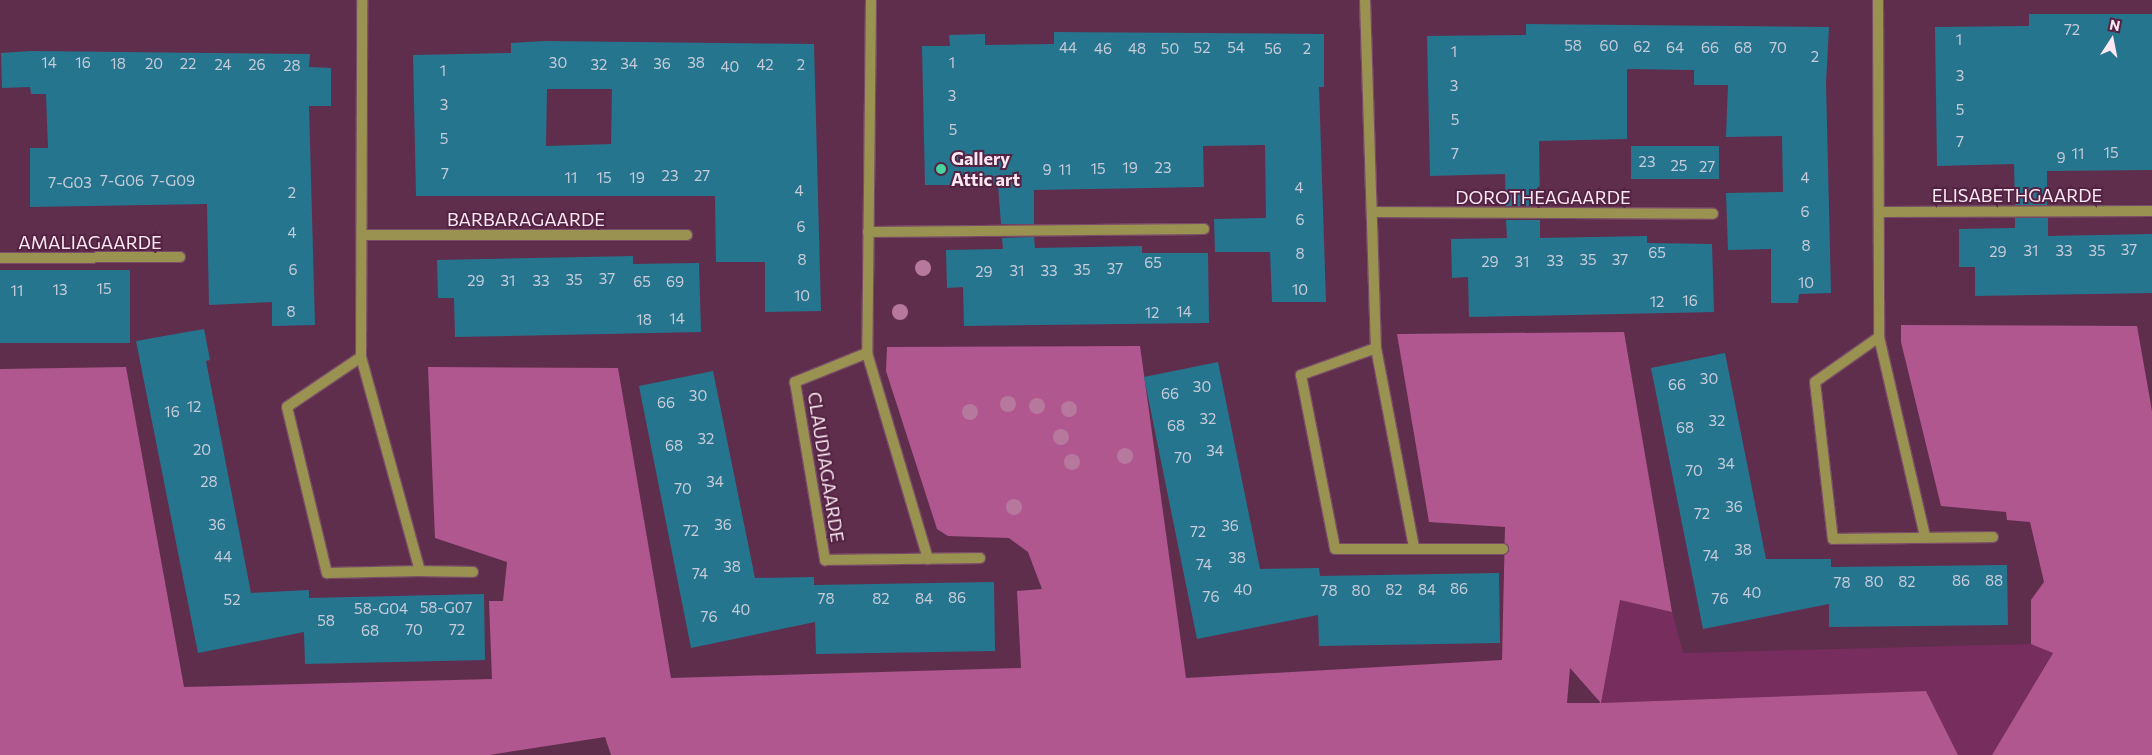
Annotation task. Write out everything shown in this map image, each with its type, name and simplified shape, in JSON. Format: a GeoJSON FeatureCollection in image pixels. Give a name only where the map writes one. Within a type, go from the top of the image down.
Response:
{"type":"FeatureCollection","features":[{"type":"Feature","properties":{"kind":"street"},"geometry":{"type":"LineString","coordinates":[[362,0],[364,235],[361,357],[420,571]]}},
{"type":"Feature","properties":{"kind":"street"},"geometry":{"type":"LineString","coordinates":[[871,0],[867,353],[928,558]]}},
{"type":"Feature","properties":{"kind":"street"},"geometry":{"type":"LineString","coordinates":[[1365,0],[1376,348],[1414,547]]}},
{"type":"Feature","properties":{"kind":"street"},"geometry":{"type":"LineString","coordinates":[[1878,0],[1882,212],[1879,337],[1924,537]]}},
{"type":"Feature","properties":{"kind":"street","name":"ELISABETHGAARDE"},"geometry":{"type":"LineString","coordinates":[[1882,212],[2152,211]]}},
{"type":"Feature","properties":{"kind":"street","name":"DOROTHEAGAARDE"},"geometry":{"type":"LineString","coordinates":[[1372,212],[1713,214]]}},
{"type":"Feature","properties":{"kind":"street"},"geometry":{"type":"LineString","coordinates":[[868,232],[1204,229]]}},
{"type":"Feature","properties":{"kind":"street","name":"BARBARAGAARDE"},"geometry":{"type":"LineString","coordinates":[[364,235],[687,235]]}},
{"type":"Feature","properties":{"kind":"street","name":"AMALIAGAARDE"},"geometry":{"type":"LineString","coordinates":[[0,258],[180,257]]}},
{"type":"Feature","properties":{"kind":"street"},"geometry":{"type":"LineString","coordinates":[[1879,337],[1815,382],[1833,539],[1993,538]]}},
{"type":"Feature","properties":{"kind":"street"},"geometry":{"type":"LineString","coordinates":[[1376,348],[1302,375],[1335,549],[1414,547],[1503,549]]}},
{"type":"Feature","properties":{"kind":"street","name":"CLAUDIAGAARDE"},"geometry":{"type":"LineString","coordinates":[[867,353],[796,382],[825,560],[980,558]]}},
{"type":"Feature","properties":{"kind":"street"},"geometry":{"type":"LineString","coordinates":[[361,357],[288,407],[326,573],[474,572]]}},
{"type":"Feature","properties":{"kind":"shaded area"},"geometry":{"type":"Polygon","coordinates":[[[1901,325],[2137,326],[2152,411],[2152,755],[1992,755],[2053,653],[2031,644],[2031,600],[2044,582],[2030,522],[2007,520],[2006,512],[1941,506],[1901,342],[1901,325]]]}},
{"type":"Feature","properties":{"kind":"shaded area"},"geometry":{"type":"Polygon","coordinates":[[[1624,332],[1672,612],[1620,600],[1601,703],[1926,691],[1958,755],[611,755],[605,737],[489,755],[0,755],[0,369],[126,367],[184,687],[492,679],[489,601],[503,601],[507,562],[435,538],[428,367],[618,368],[671,678],[1021,668],[1017,591],[1042,589],[1028,552],[1009,538],[948,536],[937,529],[886,371],[887,347],[1140,346],[1186,678],[1502,660],[1505,527],[1429,522],[1397,334],[1624,332]],[[1570,668],[1567,703],[1600,702],[1570,668]]]}},
{"type":"Feature","properties":{"kind":"shaded area"},"geometry":{"type":"Polygon","coordinates":[[[1620,600],[1672,612],[1683,653],[2031,644],[2053,652],[1992,755],[1958,755],[1926,691],[1601,703],[1620,600]]]}},
{"type":"Feature","properties":{"kind":"building"},"geometry":{"type":"Polygon","coordinates":[[[2029,14],[2152,14],[2152,170],[2047,171],[2047,205],[2015,205],[2014,164],[1937,166],[1935,27],[2029,26],[2029,14]]]}},
{"type":"Feature","properties":{"kind":"building"},"geometry":{"type":"Polygon","coordinates":[[[1526,24],[1829,27],[1826,83],[1831,293],[1799,294],[1798,303],[1771,303],[1771,249],[1728,250],[1726,193],[1783,192],[1782,136],[1726,137],[1728,85],[1694,85],[1694,70],[1627,69],[1627,139],[1539,141],[1540,206],[1506,206],[1505,174],[1430,176],[1427,36],[1526,35],[1526,24]]]}},
{"type":"Feature","properties":{"kind":"building"},"geometry":{"type":"Polygon","coordinates":[[[1054,32],[1324,34],[1324,87],[1319,87],[1326,302],[1272,302],[1270,252],[1215,252],[1214,219],[1266,218],[1265,145],[1203,146],[1204,187],[1034,190],[1034,224],[1001,224],[998,185],[925,185],[922,46],[950,46],[949,35],[985,34],[985,45],[1054,44],[1054,32]]]}},
{"type":"Feature","properties":{"kind":"building"},"geometry":{"type":"Polygon","coordinates":[[[545,41],[814,44],[821,311],[765,312],[765,262],[716,262],[715,196],[416,196],[413,55],[511,53],[511,43],[545,41]],[[547,89],[546,146],[611,144],[612,89],[547,89]]]}},
{"type":"Feature","properties":{"kind":"building"},"geometry":{"type":"Polygon","coordinates":[[[31,51],[310,54],[309,67],[331,68],[331,106],[309,106],[315,325],[272,326],[272,302],[209,305],[207,204],[30,207],[30,148],[48,148],[46,94],[31,94],[30,87],[2,88],[1,53],[31,51]]]}},
{"type":"Feature","properties":{"kind":"building"},"geometry":{"type":"Polygon","coordinates":[[[1631,146],[1719,146],[1719,179],[1631,179],[1631,146]]]}},
{"type":"Feature","properties":{"kind":"building"},"geometry":{"type":"Polygon","coordinates":[[[2015,218],[2048,218],[2048,236],[2152,234],[2152,293],[1975,296],[1975,267],[1959,267],[1959,229],[2015,228],[2015,218]]]}},
{"type":"Feature","properties":{"kind":"building"},"geometry":{"type":"Polygon","coordinates":[[[1506,220],[1540,220],[1540,238],[1647,236],[1647,243],[1712,244],[1714,312],[1469,317],[1468,277],[1452,278],[1451,239],[1507,238],[1506,220]]]}},
{"type":"Feature","properties":{"kind":"building"},"geometry":{"type":"Polygon","coordinates":[[[1034,237],[1035,248],[1142,246],[1142,253],[1208,253],[1209,323],[964,326],[963,287],[947,288],[946,250],[1003,249],[1002,238],[1034,237]]]}},
{"type":"Feature","properties":{"kind":"building"},"geometry":{"type":"Polygon","coordinates":[[[633,256],[633,264],[699,263],[701,332],[455,337],[454,298],[438,298],[437,260],[633,256]]]}},
{"type":"Feature","properties":{"kind":"building"},"geometry":{"type":"Polygon","coordinates":[[[0,270],[130,270],[130,343],[0,343],[0,270]]]}},
{"type":"Feature","properties":{"kind":"building"},"geometry":{"type":"Polygon","coordinates":[[[204,329],[210,360],[206,361],[251,593],[309,590],[309,598],[484,594],[485,660],[305,664],[304,632],[198,653],[136,341],[204,329]]]}},
{"type":"Feature","properties":{"kind":"building"},"geometry":{"type":"Polygon","coordinates":[[[1725,353],[1766,559],[1831,559],[1831,567],[2007,565],[2008,625],[1829,627],[1829,604],[1703,629],[1651,368],[1725,353]]]}},
{"type":"Feature","properties":{"kind":"building"},"geometry":{"type":"Polygon","coordinates":[[[1218,362],[1260,569],[1319,568],[1320,576],[1499,573],[1500,643],[1319,646],[1318,615],[1197,639],[1144,377],[1218,362]]]}},
{"type":"Feature","properties":{"kind":"building"},"geometry":{"type":"Polygon","coordinates":[[[713,371],[755,578],[814,577],[814,585],[994,582],[995,651],[816,654],[815,622],[691,648],[639,386],[713,371]]]}},
{"type":"Feature","properties":{"kind":"place","name":"Gallery Attic art"},"geometry":{"type":"Point","coordinates":[941,169]}}]}
